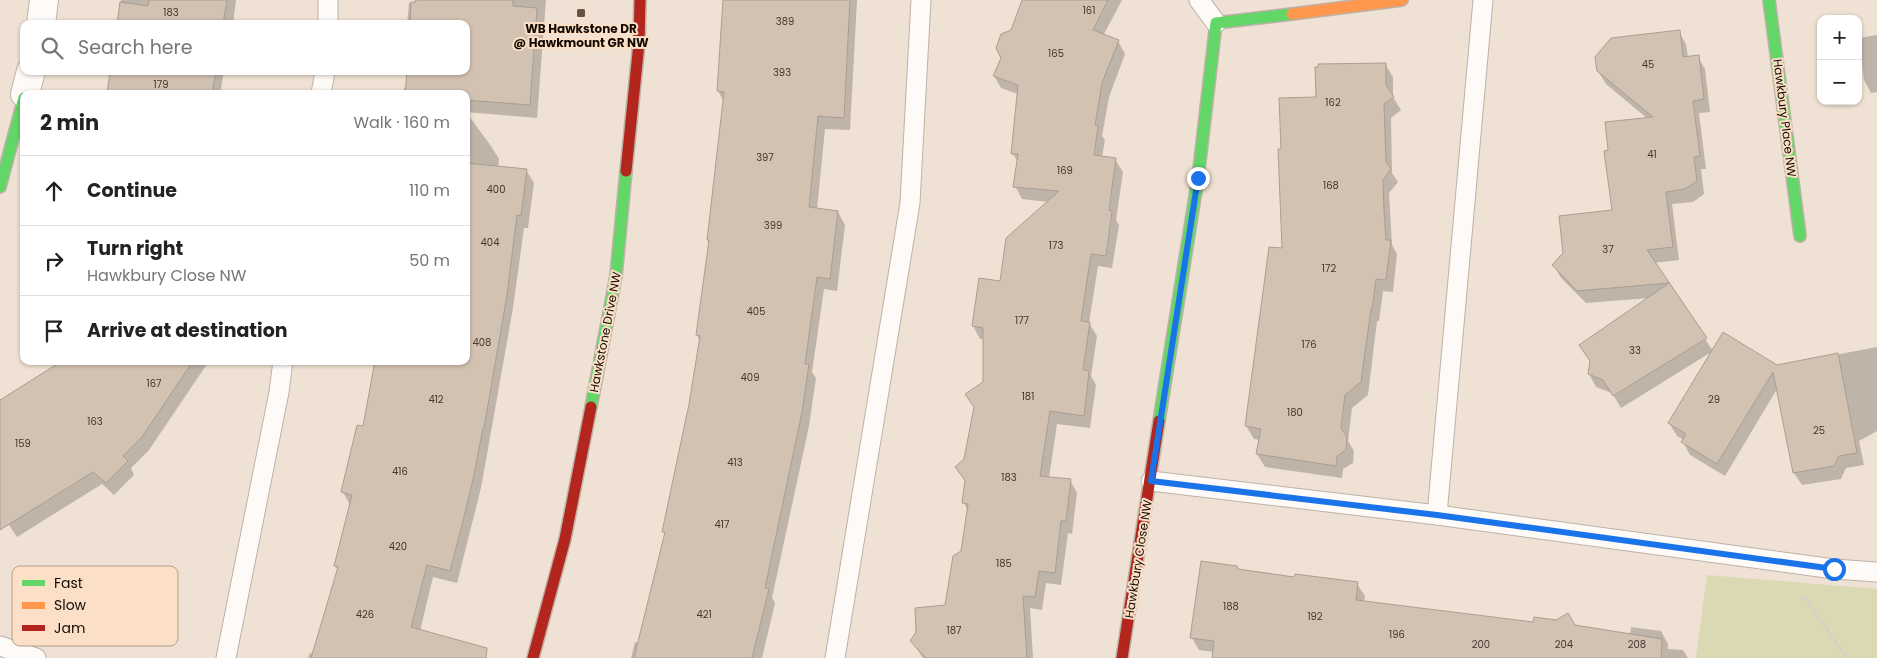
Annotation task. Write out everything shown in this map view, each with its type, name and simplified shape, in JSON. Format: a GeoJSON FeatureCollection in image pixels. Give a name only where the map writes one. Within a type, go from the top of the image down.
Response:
{"type":"FeatureCollection","features":[{"type":"Feature","properties":{"kind":"street"},"geometry":{"type":"LineString","coordinates":[[42,20],[44,0]]}},
{"type":"Feature","properties":{"kind":"street","name":"Hawkstone Drive NW"},"geometry":{"type":"LineString","coordinates":[[533,658],[565,539],[616,276],[639,44],[640,0]]}},
{"type":"Feature","properties":{"kind":"street"},"geometry":{"type":"LineString","coordinates":[[1216,23],[1402,0]]}},
{"type":"Feature","properties":{"kind":"street","name":"Hawkbury Place NW"},"geometry":{"type":"LineString","coordinates":[[1769,0],[1800,236]]}},
{"type":"Feature","properties":{"kind":"street","name":"Hawkbury Close NW"},"geometry":{"type":"LineString","coordinates":[[1122,658],[1198,178],[1216,23]]}},
{"type":"Feature","properties":{"kind":"street"},"geometry":{"type":"LineString","coordinates":[[26,90],[30,75]]}},
{"type":"Feature","properties":{"kind":"street"},"geometry":{"type":"LineString","coordinates":[[0,187],[20,113]]}},
{"type":"Feature","properties":{"kind":"lane"},"geometry":{"type":"LineString","coordinates":[[328,0],[328,20]]}},
{"type":"Feature","properties":{"kind":"lane"},"geometry":{"type":"LineString","coordinates":[[835,658],[910,203],[921,0]]}},
{"type":"Feature","properties":{"kind":"lane"},"geometry":{"type":"LineString","coordinates":[[1198,0],[1216,23]]}},
{"type":"Feature","properties":{"kind":"lane"},"geometry":{"type":"LineString","coordinates":[[1437,515],[1483,0]]}},
{"type":"Feature","properties":{"kind":"lane"},"geometry":{"type":"LineString","coordinates":[[322,90],[324,75]]}},
{"type":"Feature","properties":{"kind":"lane"},"geometry":{"type":"LineString","coordinates":[[226,658],[279,392],[282,365]]}},
{"type":"Feature","properties":{"kind":"lane"},"geometry":{"type":"LineString","coordinates":[[1151,481],[1437,515],[1834,569],[1877,572]]}},
{"type":"Feature","properties":{"kind":"lane"},"geometry":{"type":"LineString","coordinates":[[0,646],[36,658]]}},
{"type":"Feature","properties":{"kind":"path"},"geometry":{"type":"LineString","coordinates":[[1779,562],[1847,658]]}},
{"type":"Feature","properties":{"kind":"shaded area"},"geometry":{"type":"Polygon","coordinates":[[[1707,575],[1877,589],[1877,658],[1696,658],[1707,575]]]}},
{"type":"Feature","properties":{"kind":"building"},"geometry":{"type":"Polygon","coordinates":[[[149,0],[227,0],[224,20],[118,20],[120,2],[148,6],[149,0]]]}},
{"type":"Feature","properties":{"kind":"building"},"geometry":{"type":"Polygon","coordinates":[[[416,0],[513,0],[513,6],[537,8],[530,105],[470,100],[470,90],[405,90],[407,75],[470,75],[470,20],[410,20],[411,2],[416,2],[416,0]]]}},
{"type":"Feature","properties":{"kind":"building"},"geometry":{"type":"Polygon","coordinates":[[[723,0],[850,0],[844,118],[818,116],[809,207],[838,211],[830,279],[817,277],[805,364],[809,364],[802,412],[765,588],[769,589],[752,658],[634,658],[665,532],[662,532],[689,404],[700,336],[696,335],[709,240],[707,240],[724,92],[717,91],[723,0]]]}},
{"type":"Feature","properties":{"kind":"building"},"geometry":{"type":"Polygon","coordinates":[[[1022,0],[1108,0],[1093,30],[1119,40],[1102,83],[1095,125],[1098,126],[1094,155],[1116,158],[1109,210],[1112,211],[1106,256],[1091,254],[1081,321],[1090,322],[1083,370],[1089,371],[1084,416],[1050,411],[1040,476],[1071,479],[1066,521],[1061,521],[1055,573],[1039,571],[1035,597],[1023,596],[1027,658],[926,658],[910,641],[916,632],[915,608],[945,605],[953,556],[961,551],[968,504],[962,503],[965,480],[955,467],[964,459],[974,407],[965,394],[983,382],[983,328],[972,326],[979,278],[1000,281],[1006,238],[1059,191],[1013,187],[1018,154],[1011,154],[1018,85],[993,76],[1001,58],[996,48],[1001,34],[1011,30],[1022,0]]]}},
{"type":"Feature","properties":{"kind":"building"},"geometry":{"type":"Polygon","coordinates":[[[1680,30],[1683,57],[1699,55],[1704,99],[1693,101],[1700,156],[1694,157],[1697,181],[1685,189],[1666,192],[1673,247],[1647,250],[1707,338],[1613,396],[1603,380],[1588,374],[1590,361],[1579,345],[1669,283],[1577,291],[1552,265],[1563,253],[1559,216],[1612,210],[1604,151],[1608,150],[1605,122],[1653,117],[1597,71],[1595,57],[1611,38],[1680,30]]]}},
{"type":"Feature","properties":{"kind":"building"},"geometry":{"type":"Polygon","coordinates":[[[1386,63],[1386,85],[1394,97],[1384,104],[1386,162],[1391,169],[1383,180],[1384,211],[1386,240],[1391,240],[1386,280],[1376,279],[1361,382],[1345,395],[1341,428],[1347,437],[1346,450],[1337,456],[1336,466],[1256,454],[1261,429],[1245,426],[1269,247],[1282,248],[1278,149],[1281,149],[1279,98],[1316,97],[1315,67],[1318,67],[1318,64],[1386,63]]]}},
{"type":"Feature","properties":{"kind":"building"},"geometry":{"type":"Polygon","coordinates":[[[109,75],[215,75],[213,90],[108,90],[109,75]]]}},
{"type":"Feature","properties":{"kind":"building"},"geometry":{"type":"Polygon","coordinates":[[[470,163],[527,169],[521,216],[517,215],[507,295],[484,428],[463,521],[450,571],[427,565],[411,627],[487,648],[486,658],[311,658],[338,567],[334,566],[352,495],[341,492],[357,425],[363,426],[374,365],[470,365],[470,163]]]}},
{"type":"Feature","properties":{"kind":"building"},"geometry":{"type":"Polygon","coordinates":[[[1723,332],[1777,365],[1838,353],[1857,453],[1839,456],[1834,466],[1793,473],[1773,372],[1717,464],[1681,442],[1686,434],[1668,423],[1723,332]]]}},
{"type":"Feature","properties":{"kind":"building"},"geometry":{"type":"Polygon","coordinates":[[[56,365],[190,365],[142,437],[123,456],[128,461],[106,483],[93,472],[0,530],[0,400],[56,365]]]}},
{"type":"Feature","properties":{"kind":"building"},"geometry":{"type":"Polygon","coordinates":[[[1201,561],[1237,566],[1238,569],[1294,577],[1295,574],[1358,582],[1356,600],[1533,622],[1534,617],[1556,620],[1568,613],[1575,625],[1662,639],[1661,658],[1212,658],[1214,641],[1190,638],[1201,561]]]}},
{"type":"Feature","properties":{"kind":"traffic: fast"},"geometry":{"type":"LineString","coordinates":[[1769,0],[1800,236]]}},
{"type":"Feature","properties":{"kind":"traffic: fast"},"geometry":{"type":"LineString","coordinates":[[1159,421],[1198,178],[1216,23],[1292,14]]}},
{"type":"Feature","properties":{"kind":"traffic: fast"},"geometry":{"type":"LineString","coordinates":[[0,187],[20,113]]}},
{"type":"Feature","properties":{"kind":"traffic: fast"},"geometry":{"type":"LineString","coordinates":[[591,407],[616,276],[626,171]]}},
{"type":"Feature","properties":{"kind":"traffic: slow"},"geometry":{"type":"LineString","coordinates":[[1292,14],[1402,0]]}},
{"type":"Feature","properties":{"kind":"traffic: jam"},"geometry":{"type":"LineString","coordinates":[[626,171],[639,43],[640,0]]}},
{"type":"Feature","properties":{"kind":"traffic: jam"},"geometry":{"type":"LineString","coordinates":[[533,658],[565,539],[591,407]]}},
{"type":"Feature","properties":{"kind":"traffic: jam"},"geometry":{"type":"LineString","coordinates":[[1122,658],[1159,421]]}},
{"type":"Feature","properties":{"kind":"place","name":"WB Hawkstone DR @ Hawkmount GR NW"},"geometry":{"type":"Point","coordinates":[581,13]}},
{"type":"Feature","properties":{"kind":"route"},"geometry":{"type":"LineString","coordinates":[[1198,178],[1151,481],[1437,515],[1834,569]]}}]}
